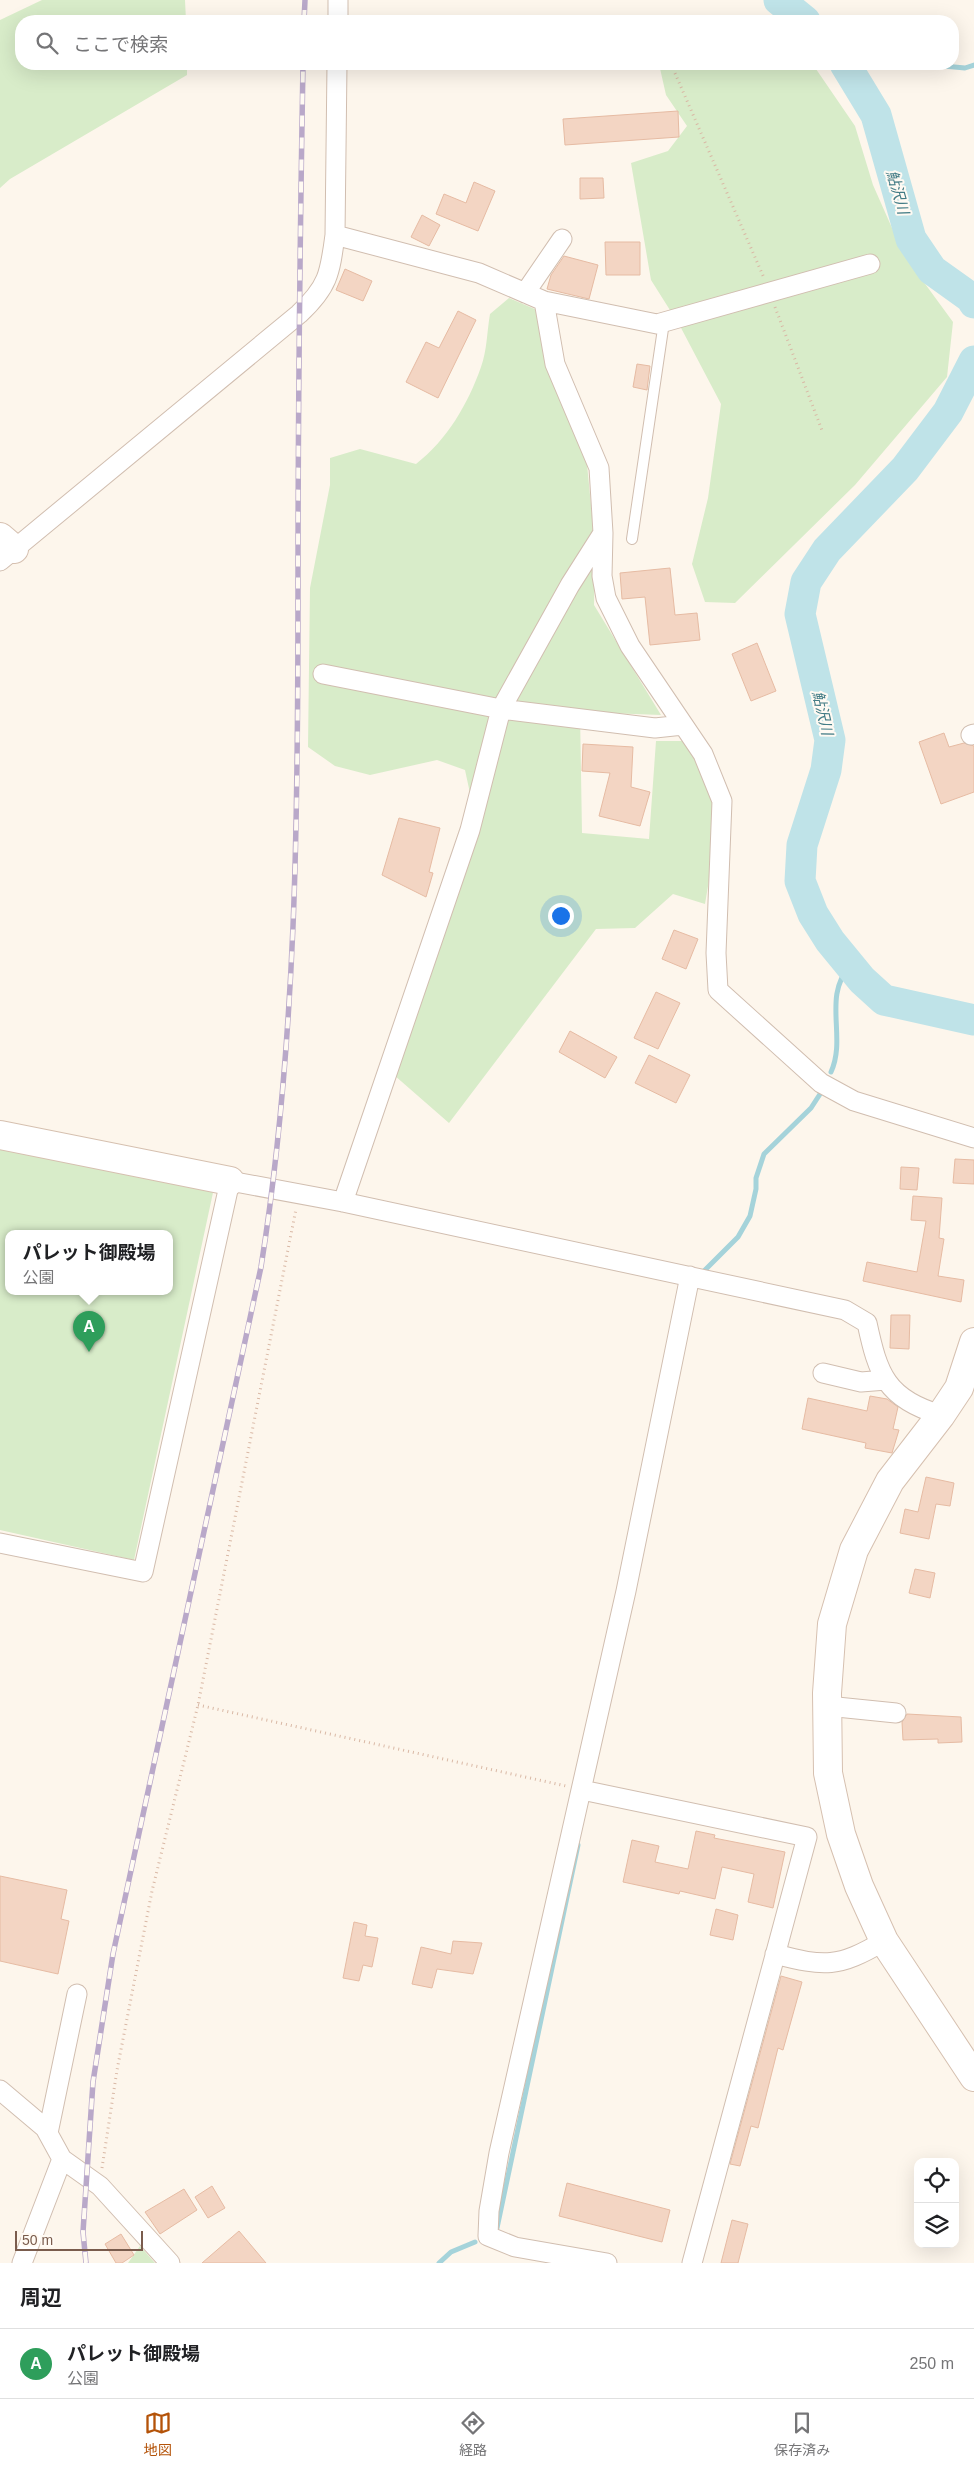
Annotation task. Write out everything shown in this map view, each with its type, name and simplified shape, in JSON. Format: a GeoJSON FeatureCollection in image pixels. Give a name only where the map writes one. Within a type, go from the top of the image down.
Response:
{"type":"FeatureCollection","features":[{"type":"Feature","properties":{"kind":"street"},"geometry":{"type":"LineString","coordinates":[[338,0],[338,15]]}},
{"type":"Feature","properties":{"kind":"street"},"geometry":{"type":"LineString","coordinates":[[5,549],[314,299],[325,284],[332,262],[335,236],[337,70]]}},
{"type":"Feature","properties":{"kind":"street"},"geometry":{"type":"LineString","coordinates":[[335,236],[479,273],[544,301],[657,324],[870,264]]}},
{"type":"Feature","properties":{"kind":"street"},"geometry":{"type":"LineString","coordinates":[[525,293],[562,238]]}},
{"type":"Feature","properties":{"kind":"street"},"geometry":{"type":"LineString","coordinates":[[544,301],[555,364],[599,468],[604,533],[602,576],[606,598],[630,646],[703,754],[722,801],[716,953],[718,990],[821,1083],[854,1101],[974,1138]]}},
{"type":"Feature","properties":{"kind":"street"},"geometry":{"type":"LineString","coordinates":[[343,1202],[470,830],[501,709],[570,585],[604,533]]}},
{"type":"Feature","properties":{"kind":"street"},"geometry":{"type":"LineString","coordinates":[[323,674],[501,709],[656,728],[683,725]]}},
{"type":"Feature","properties":{"kind":"street"},"geometry":{"type":"LineString","coordinates":[[0,1135],[343,1202],[845,1310],[867,1323],[876,1362],[893,1391],[928,1412],[941,1415]]}},
{"type":"Feature","properties":{"kind":"street"},"geometry":{"type":"LineString","coordinates":[[0,1543],[143,1572],[230,1181]]}},
{"type":"Feature","properties":{"kind":"street"},"geometry":{"type":"LineString","coordinates":[[607,2263],[515,2247],[488,2236],[489,2210],[499,2153],[626,1591],[690,1276]]}},
{"type":"Feature","properties":{"kind":"street"},"geometry":{"type":"LineString","coordinates":[[974,1342],[959,1388],[941,1415],[890,1481],[854,1550],[832,1624],[827,1706],[828,1773],[841,1834],[858,1886],[884,1941],[974,2077]]}},
{"type":"Feature","properties":{"kind":"street"},"geometry":{"type":"LineString","coordinates":[[822,1373],[861,1382],[886,1380]]}},
{"type":"Feature","properties":{"kind":"street"},"geometry":{"type":"LineString","coordinates":[[827,1706],[896,1713]]}},
{"type":"Feature","properties":{"kind":"street"},"geometry":{"type":"LineString","coordinates":[[582,1790],[807,1836],[692,2263]]}},
{"type":"Feature","properties":{"kind":"street"},"geometry":{"type":"LineString","coordinates":[[775,1954],[805,1962],[831,1964],[857,1957],[884,1941]]}},
{"type":"Feature","properties":{"kind":"street"},"geometry":{"type":"LineString","coordinates":[[48,2133],[77,1994]]}},
{"type":"Feature","properties":{"kind":"street"},"geometry":{"type":"LineString","coordinates":[[0,2090],[21,2106],[48,2133],[62,2159],[100,2186],[170,2263]]}},
{"type":"Feature","properties":{"kind":"street"},"geometry":{"type":"LineString","coordinates":[[22,2263],[62,2159]]}},
{"type":"Feature","properties":{"kind":"lane"},"geometry":{"type":"LineString","coordinates":[[632,539],[664,322]]}},
{"type":"Feature","properties":{"kind":"path"},"geometry":{"type":"LineString","coordinates":[[674,70],[770,292],[823,433]]}},
{"type":"Feature","properties":{"kind":"path"},"geometry":{"type":"LineString","coordinates":[[100,2186],[117,2070],[152,1891],[198,1705],[299,1194]]}},
{"type":"Feature","properties":{"kind":"path"},"geometry":{"type":"LineString","coordinates":[[198,1705],[582,1790]]}},
{"type":"Feature","properties":{"kind":"green space"},"geometry":{"type":"Polygon","coordinates":[[[42,0],[185,0],[186,15],[15,15],[15,70],[187,70],[187,75],[10,179],[0,188],[0,20],[42,0]]]}},
{"type":"Feature","properties":{"kind":"green space"},"geometry":{"type":"Polygon","coordinates":[[[660,70],[817,70],[855,126],[873,185],[904,255],[953,322],[947,377],[855,485],[735,603],[705,602],[692,564],[708,498],[721,404],[680,326],[651,280],[631,163],[668,151],[687,126],[666,95],[660,70]]]}},
{"type":"Feature","properties":{"kind":"green space"},"geometry":{"type":"Polygon","coordinates":[[[509,298],[537,310],[586,454],[595,546],[594,605],[661,715],[580,712],[582,833],[649,839],[656,741],[686,741],[720,814],[705,904],[673,894],[635,928],[596,929],[449,1123],[394,1075],[452,906],[479,835],[465,770],[437,760],[370,775],[335,766],[308,747],[310,588],[330,485],[330,458],[360,449],[416,464],[447,433],[463,408],[483,361],[490,314],[509,298]]]}},
{"type":"Feature","properties":{"kind":"green space"},"geometry":{"type":"Polygon","coordinates":[[[0,1134],[217,1174],[134,1560],[0,1530],[0,1134]]]}},
{"type":"Feature","properties":{"kind":"green space"},"geometry":{"type":"Polygon","coordinates":[[[140,2246],[155,2263],[128,2263],[140,2246]]]}},
{"type":"Feature","properties":{"kind":"building"},"geometry":{"type":"Polygon","coordinates":[[[678,111],[679,137],[565,145],[563,119],[678,111]]]}},
{"type":"Feature","properties":{"kind":"building"},"geometry":{"type":"Polygon","coordinates":[[[580,178],[603,178],[604,198],[580,199],[580,178]]]}},
{"type":"Feature","properties":{"kind":"building"},"geometry":{"type":"Polygon","coordinates":[[[474,182],[495,191],[478,231],[436,214],[444,194],[466,203],[474,182]]]}},
{"type":"Feature","properties":{"kind":"building"},"geometry":{"type":"Polygon","coordinates":[[[422,215],[440,225],[429,246],[411,237],[422,215]]]}},
{"type":"Feature","properties":{"kind":"building"},"geometry":{"type":"Polygon","coordinates":[[[605,242],[640,242],[640,275],[606,275],[605,242]]]}},
{"type":"Feature","properties":{"kind":"building"},"geometry":{"type":"Polygon","coordinates":[[[564,256],[598,265],[589,299],[547,289],[551,275],[564,256]]]}},
{"type":"Feature","properties":{"kind":"building"},"geometry":{"type":"Polygon","coordinates":[[[345,269],[372,281],[363,301],[336,290],[345,269]]]}},
{"type":"Feature","properties":{"kind":"building"},"geometry":{"type":"Polygon","coordinates":[[[458,311],[476,320],[438,398],[406,382],[426,342],[439,348],[458,311]]]}},
{"type":"Feature","properties":{"kind":"building"},"geometry":{"type":"Polygon","coordinates":[[[637,364],[650,366],[647,390],[633,387],[637,364]]]}},
{"type":"Feature","properties":{"kind":"building"},"geometry":{"type":"Polygon","coordinates":[[[670,568],[675,615],[697,613],[700,640],[650,645],[645,597],[622,599],[620,573],[670,568]]]}},
{"type":"Feature","properties":{"kind":"building"},"geometry":{"type":"Polygon","coordinates":[[[757,643],[776,691],[751,701],[732,654],[757,643]]]}},
{"type":"Feature","properties":{"kind":"building"},"geometry":{"type":"Polygon","coordinates":[[[944,733],[949,747],[964,743],[974,746],[974,792],[941,804],[919,742],[944,733]]]}},
{"type":"Feature","properties":{"kind":"building"},"geometry":{"type":"Polygon","coordinates":[[[583,744],[633,747],[631,787],[650,792],[640,826],[599,816],[610,773],[582,771],[583,744]]]}},
{"type":"Feature","properties":{"kind":"building"},"geometry":{"type":"Polygon","coordinates":[[[399,818],[440,828],[429,872],[433,873],[426,897],[382,875],[399,818]]]}},
{"type":"Feature","properties":{"kind":"building"},"geometry":{"type":"Polygon","coordinates":[[[674,930],[698,939],[686,969],[662,959],[674,930]]]}},
{"type":"Feature","properties":{"kind":"building"},"geometry":{"type":"Polygon","coordinates":[[[656,992],[680,1003],[658,1049],[634,1038],[656,992]]]}},
{"type":"Feature","properties":{"kind":"building"},"geometry":{"type":"Polygon","coordinates":[[[570,1031],[617,1057],[605,1078],[559,1052],[570,1031]]]}},
{"type":"Feature","properties":{"kind":"building"},"geometry":{"type":"Polygon","coordinates":[[[649,1055],[690,1075],[676,1103],[635,1083],[649,1055]]]}},
{"type":"Feature","properties":{"kind":"building"},"geometry":{"type":"Polygon","coordinates":[[[955,1159],[974,1160],[974,1184],[953,1183],[955,1159]]]}},
{"type":"Feature","properties":{"kind":"building"},"geometry":{"type":"Polygon","coordinates":[[[901,1167],[919,1168],[917,1190],[900,1189],[901,1167]]]}},
{"type":"Feature","properties":{"kind":"building"},"geometry":{"type":"Polygon","coordinates":[[[913,1196],[942,1198],[939,1238],[944,1239],[938,1276],[964,1280],[961,1302],[863,1281],[867,1262],[917,1272],[926,1221],[911,1220],[913,1196]]]}},
{"type":"Feature","properties":{"kind":"building"},"geometry":{"type":"Polygon","coordinates":[[[891,1315],[910,1315],[909,1349],[890,1348],[891,1315]]]}},
{"type":"Feature","properties":{"kind":"building"},"geometry":{"type":"Polygon","coordinates":[[[870,1396],[887,1399],[898,1407],[893,1429],[899,1430],[892,1453],[865,1448],[866,1443],[802,1429],[808,1398],[867,1411],[870,1396]]]}},
{"type":"Feature","properties":{"kind":"building"},"geometry":{"type":"Polygon","coordinates":[[[926,1477],[954,1483],[950,1506],[936,1504],[929,1539],[900,1533],[905,1509],[918,1512],[926,1477]]]}},
{"type":"Feature","properties":{"kind":"building"},"geometry":{"type":"Polygon","coordinates":[[[915,1569],[935,1573],[930,1598],[909,1593],[915,1569]]]}},
{"type":"Feature","properties":{"kind":"building"},"geometry":{"type":"Polygon","coordinates":[[[907,1714],[961,1717],[962,1742],[938,1743],[938,1739],[903,1740],[902,1722],[907,1714]]]}},
{"type":"Feature","properties":{"kind":"building"},"geometry":{"type":"Polygon","coordinates":[[[696,1831],[715,1835],[714,1838],[785,1852],[773,1908],[748,1902],[754,1874],[722,1867],[715,1899],[680,1891],[679,1894],[623,1882],[632,1840],[659,1846],[655,1862],[688,1869],[696,1831]]]}},
{"type":"Feature","properties":{"kind":"building"},"geometry":{"type":"Polygon","coordinates":[[[0,1876],[67,1890],[61,1919],[69,1921],[58,1974],[0,1961],[0,1876]]]}},
{"type":"Feature","properties":{"kind":"building"},"geometry":{"type":"Polygon","coordinates":[[[716,1909],[738,1915],[733,1940],[710,1935],[716,1909]]]}},
{"type":"Feature","properties":{"kind":"building"},"geometry":{"type":"Polygon","coordinates":[[[354,1922],[367,1925],[365,1936],[378,1938],[372,1967],[363,1965],[359,1981],[343,1978],[354,1922]]]}},
{"type":"Feature","properties":{"kind":"building"},"geometry":{"type":"Polygon","coordinates":[[[453,1941],[482,1943],[473,1974],[437,1969],[432,1988],[412,1984],[421,1947],[451,1954],[453,1941]]]}},
{"type":"Feature","properties":{"kind":"building"},"geometry":{"type":"Polygon","coordinates":[[[781,1976],[802,1982],[783,2050],[778,2048],[758,2128],[751,2126],[740,2166],[730,2164],[781,1976]]]}},
{"type":"Feature","properties":{"kind":"building"},"geometry":{"type":"Polygon","coordinates":[[[567,2183],[670,2210],[662,2242],[559,2216],[567,2183]]]}},
{"type":"Feature","properties":{"kind":"building"},"geometry":{"type":"Polygon","coordinates":[[[212,2186],[225,2208],[208,2218],[195,2197],[212,2186]]]}},
{"type":"Feature","properties":{"kind":"building"},"geometry":{"type":"Polygon","coordinates":[[[184,2189],[197,2210],[160,2234],[145,2212],[184,2189]]]}},
{"type":"Feature","properties":{"kind":"building"},"geometry":{"type":"Polygon","coordinates":[[[732,2220],[748,2224],[738,2263],[721,2263],[732,2220]]]}},
{"type":"Feature","properties":{"kind":"building"},"geometry":{"type":"Polygon","coordinates":[[[239,2231],[266,2263],[202,2263],[239,2231]]]}},
{"type":"Feature","properties":{"kind":"building"},"geometry":{"type":"Polygon","coordinates":[[[121,2234],[134,2255],[122,2263],[116,2263],[105,2244],[121,2234]]]}},
{"type":"Feature","properties":{"kind":"waterway","name":"鮎沢川"},"geometry":{"type":"LineString","coordinates":[[779,0],[798,15]]}},
{"type":"Feature","properties":{"kind":"waterway"},"geometry":{"type":"LineString","coordinates":[[959,67],[965,68],[974,65]]}},
{"type":"Feature","properties":{"kind":"waterway","name":"鮎沢川"},"geometry":{"type":"LineString","coordinates":[[849,70],[876,115],[911,239],[932,270],[971,298],[974,303]]}},
{"type":"Feature","properties":{"kind":"waterway","name":"鮎沢川"},"geometry":{"type":"LineString","coordinates":[[974,361],[948,412],[905,469],[827,550],[806,582],[800,614],[830,740],[826,770],[802,845],[800,881],[813,914],[830,941],[862,980],[884,1000],[974,1020]]}},
{"type":"Feature","properties":{"kind":"waterway"},"geometry":{"type":"LineString","coordinates":[[831,1072],[837,1045],[837,991],[842,978],[850,966]]}},
{"type":"Feature","properties":{"kind":"waterway"},"geometry":{"type":"LineString","coordinates":[[702,1273],[738,1237],[750,1216],[756,1189],[756,1178],[764,1154],[811,1108],[822,1091]]}},
{"type":"Feature","properties":{"kind":"waterway"},"geometry":{"type":"LineString","coordinates":[[497,2228],[578,1845]]}},
{"type":"Feature","properties":{"kind":"waterway"},"geometry":{"type":"LineString","coordinates":[[439,2263],[451,2252],[475,2242]]}},
{"type":"Feature","properties":{"kind":"railway"},"geometry":{"type":"LineString","coordinates":[[304,15],[305,0]]}},
{"type":"Feature","properties":{"kind":"railway"},"geometry":{"type":"LineString","coordinates":[[86,2263],[83,2232],[93,2082],[113,1954],[261,1267],[282,1097],[289,1012],[296,841],[299,324],[303,70]]}},
{"type":"Feature","properties":{"kind":"place","name":"パレット御殿場"},"geometry":{"type":"Point","coordinates":[89,1352]}}]}
